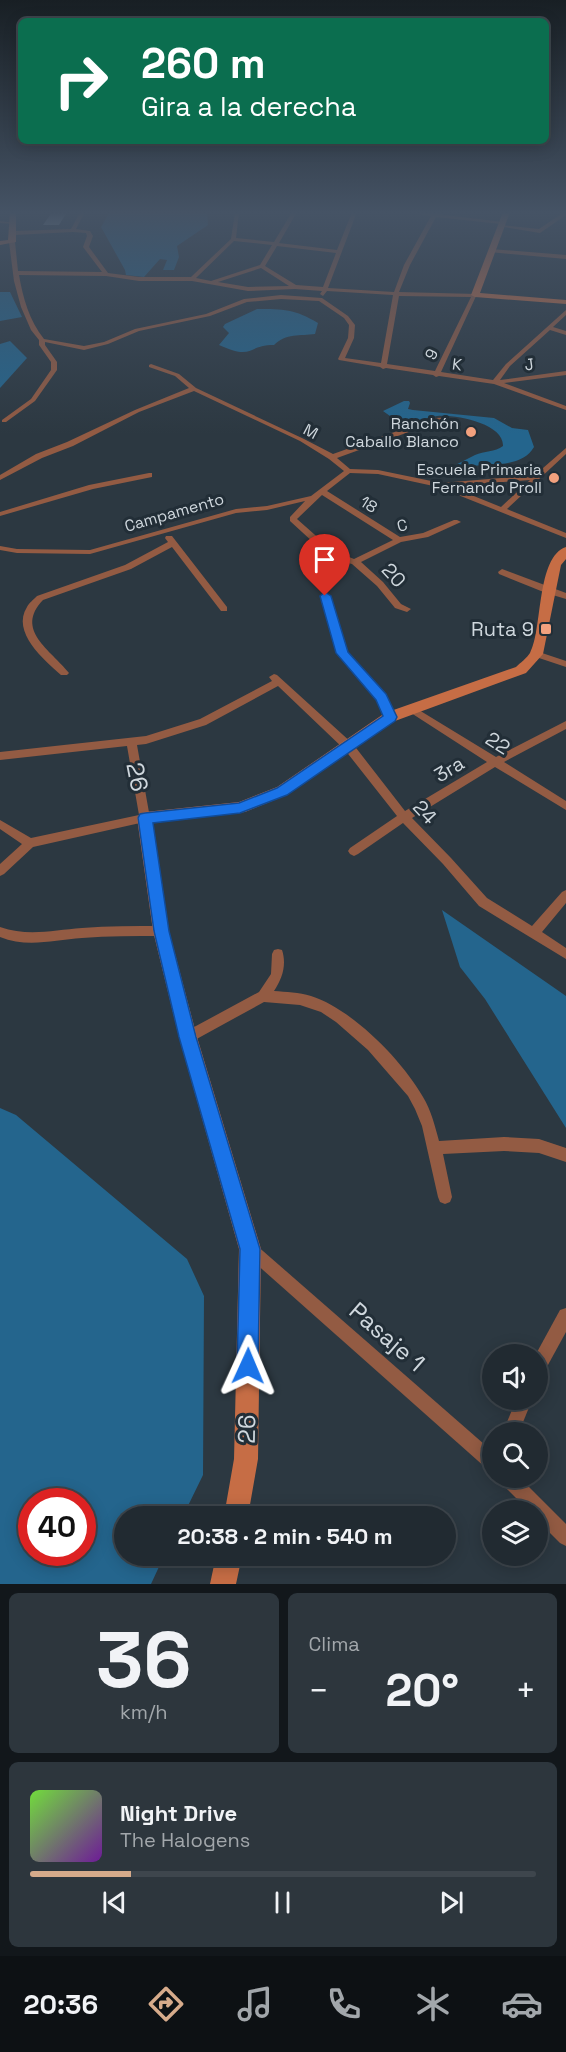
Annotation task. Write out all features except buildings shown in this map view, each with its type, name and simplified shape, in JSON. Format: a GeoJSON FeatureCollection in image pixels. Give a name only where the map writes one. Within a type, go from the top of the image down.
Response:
{"type":"FeatureCollection","features":[{"type":"Feature","properties":{"kind":"street"},"geometry":{"type":"LineString","coordinates":[[4,421],[33,400],[54,370],[54,362],[28,320],[19,286]]}},
{"type":"Feature","properties":{"kind":"street"},"geometry":{"type":"LineString","coordinates":[[225,286],[248,289],[295,287],[396,294],[475,295],[566,302]]}},
{"type":"Feature","properties":{"kind":"street"},"geometry":{"type":"LineString","coordinates":[[42,340],[73,347],[95,346],[128,333],[208,315],[246,300],[281,297],[320,299],[327,286]]}},
{"type":"Feature","properties":{"kind":"street"},"geometry":{"type":"LineString","coordinates":[[383,367],[399,286]]}},
{"type":"Feature","properties":{"kind":"street","name":"9"},"geometry":{"type":"LineString","coordinates":[[436,375],[478,286]]}},
{"type":"Feature","properties":{"kind":"street","name":"K"},"geometry":{"type":"LineString","coordinates":[[320,299],[346,317],[352,325],[351,338],[341,359],[495,382],[566,408]]}},
{"type":"Feature","properties":{"kind":"street"},"geometry":{"type":"LineString","coordinates":[[495,382],[508,365],[566,312]]}},
{"type":"Feature","properties":{"kind":"street"},"geometry":{"type":"LineString","coordinates":[[550,328],[566,333]]}},
{"type":"Feature","properties":{"kind":"street","name":"M"},"geometry":{"type":"LineString","coordinates":[[151,366],[177,375],[194,389],[302,440],[332,457],[348,471]]}},
{"type":"Feature","properties":{"kind":"street","name":"J"},"geometry":{"type":"LineString","coordinates":[[495,382],[566,373]]}},
{"type":"Feature","properties":{"kind":"street"},"geometry":{"type":"LineString","coordinates":[[0,478],[39,456],[70,444],[137,411],[194,389]]}},
{"type":"Feature","properties":{"kind":"street"},"geometry":{"type":"LineString","coordinates":[[332,457],[415,428],[423,422],[441,420],[453,422],[458,427]]}},
{"type":"Feature","properties":{"kind":"street"},"geometry":{"type":"LineString","coordinates":[[503,509],[536,477],[562,458],[566,450]]}},
{"type":"Feature","properties":{"kind":"street"},"geometry":{"type":"LineString","coordinates":[[348,471],[378,472],[440,485],[566,536]]}},
{"type":"Feature","properties":{"kind":"street","name":"Campamento"},"geometry":{"type":"LineString","coordinates":[[0,549],[90,552],[236,511],[267,508],[319,494],[348,471]]}},
{"type":"Feature","properties":{"kind":"street"},"geometry":{"type":"LineString","coordinates":[[0,514],[92,486],[149,475]]}},
{"type":"Feature","properties":{"kind":"street"},"geometry":{"type":"LineString","coordinates":[[440,485],[536,477]]}},
{"type":"Feature","properties":{"kind":"street","name":"18"},"geometry":{"type":"LineString","coordinates":[[319,494],[399,540]]}},
{"type":"Feature","properties":{"kind":"street","name":"20"},"geometry":{"type":"LineString","coordinates":[[319,494],[293,519],[319,544],[342,560],[355,562],[380,584],[398,606],[408,609]]}},
{"type":"Feature","properties":{"kind":"street","name":"C"},"geometry":{"type":"LineString","coordinates":[[355,562],[399,540],[425,535],[458,522]]}},
{"type":"Feature","properties":{"kind":"street"},"geometry":{"type":"LineString","coordinates":[[163,530],[224,609]]}},
{"type":"Feature","properties":{"kind":"street"},"geometry":{"type":"LineString","coordinates":[[64,673],[48,659],[27,627],[25,619],[30,607],[40,598],[128,567],[172,543]]}},
{"type":"Feature","properties":{"kind":"street"},"geometry":{"type":"LineString","coordinates":[[0,871],[30,843],[145,818],[240,808],[282,791],[350,747],[390,717],[521,670],[536,654],[555,565],[566,551]]}},
{"type":"Feature","properties":{"kind":"street"},"geometry":{"type":"LineString","coordinates":[[502,572],[566,596]]}},
{"type":"Feature","properties":{"kind":"street"},"geometry":{"type":"LineString","coordinates":[[325,596],[342,653],[382,698],[390,717]]}},
{"type":"Feature","properties":{"kind":"street"},"geometry":{"type":"LineString","coordinates":[[536,654],[566,664]]}},
{"type":"Feature","properties":{"kind":"street","name":"24"},"geometry":{"type":"LineString","coordinates":[[131,742],[146,740],[204,722],[276,679],[350,747],[404,818],[447,861],[483,902],[566,954]]}},
{"type":"Feature","properties":{"kind":"street","name":"22"},"geometry":{"type":"LineString","coordinates":[[411,709],[566,806]]}},
{"type":"Feature","properties":{"kind":"street","name":"3ra"},"geometry":{"type":"LineString","coordinates":[[354,851],[495,762],[566,725]]}},
{"type":"Feature","properties":{"kind":"street"},"geometry":{"type":"LineString","coordinates":[[0,756],[131,742]]}},
{"type":"Feature","properties":{"kind":"street","name":"26"},"geometry":{"type":"LineString","coordinates":[[131,742],[145,818],[161,931],[188,1037],[250,1249],[246,1459],[238,1506]]}},
{"type":"Feature","properties":{"kind":"street"},"geometry":{"type":"LineString","coordinates":[[0,824],[30,843]]}},
{"type":"Feature","properties":{"kind":"street"},"geometry":{"type":"LineString","coordinates":[[533,933],[566,895]]}},
{"type":"Feature","properties":{"kind":"street"},"geometry":{"type":"LineString","coordinates":[[0,932],[20,939],[81,933],[161,931]]}},
{"type":"Feature","properties":{"kind":"street"},"geometry":{"type":"LineString","coordinates":[[188,1037],[262,996],[277,976],[278,954]]}},
{"type":"Feature","properties":{"kind":"street"},"geometry":{"type":"LineString","coordinates":[[262,996],[310,1000],[328,1008],[348,1022],[401,1077],[419,1102],[445,1197]]}},
{"type":"Feature","properties":{"kind":"street"},"geometry":{"type":"LineString","coordinates":[[433,1148],[528,1145],[539,1146],[566,1155]]}},
{"type":"Feature","properties":{"kind":"street","name":"Pasaje 1"},"geometry":{"type":"LineString","coordinates":[[250,1249],[482,1453]]}},
{"type":"Feature","properties":{"kind":"street"},"geometry":{"type":"LineString","coordinates":[[548,1348],[566,1316]]}},
{"type":"Feature","properties":{"kind":"street"},"geometry":{"type":"LineString","coordinates":[[518,1488],[566,1537]]}},
{"type":"Feature","properties":{"kind":"street"},"geometry":{"type":"LineString","coordinates":[[223,1584],[227,1566]]}},
{"type":"Feature","properties":{"kind":"shaded area"},"geometry":{"type":"Polygon","coordinates":[[[0,292],[10,292],[22,317],[0,321],[0,292]]]}},
{"type":"Feature","properties":{"kind":"shaded area"},"geometry":{"type":"Polygon","coordinates":[[[257,309],[282,310],[302,315],[318,323],[315,334],[283,338],[274,345],[244,352],[230,350],[219,345],[229,333],[223,327],[225,324],[257,309]]]}},
{"type":"Feature","properties":{"kind":"shaded area"},"geometry":{"type":"Polygon","coordinates":[[[10,341],[27,358],[0,388],[0,344],[10,341]]]}},
{"type":"Feature","properties":{"kind":"shaded area"},"geometry":{"type":"Polygon","coordinates":[[[404,401],[410,403],[408,409],[494,418],[512,428],[528,430],[534,447],[529,453],[515,461],[468,467],[435,476],[475,455],[500,448],[503,446],[501,438],[496,431],[487,426],[466,419],[437,416],[405,425],[401,418],[390,416],[383,411],[404,401]]]}},
{"type":"Feature","properties":{"kind":"shaded area"},"geometry":{"type":"Polygon","coordinates":[[[442,910],[566,996],[566,1128],[485,999],[460,967],[442,910]]]}},
{"type":"Feature","properties":{"kind":"shaded area"},"geometry":{"type":"Polygon","coordinates":[[[0,1108],[16,1115],[187,1259],[204,1296],[203,1475],[188,1506],[114,1506],[114,1566],[159,1566],[151,1584],[0,1584],[0,1108]]]}},
{"type":"Feature","properties":{"kind":"place","name":"Ranchón Caballo Blanco"},"geometry":{"type":"Point","coordinates":[471,432]}},
{"type":"Feature","properties":{"kind":"place","name":"Escuela Primaria Fernando Proll"},"geometry":{"type":"Point","coordinates":[554,478]}},
{"type":"Feature","properties":{"kind":"place","name":"Ruta 9"},"geometry":{"type":"Point","coordinates":[546,629]}},
{"type":"Feature","properties":{"kind":"route"},"geometry":{"type":"LineString","coordinates":[[248,1366],[250,1249],[188,1037],[161,931],[145,818],[240,808],[282,791],[350,747],[390,717],[382,698],[342,653],[325,596]]}}]}
